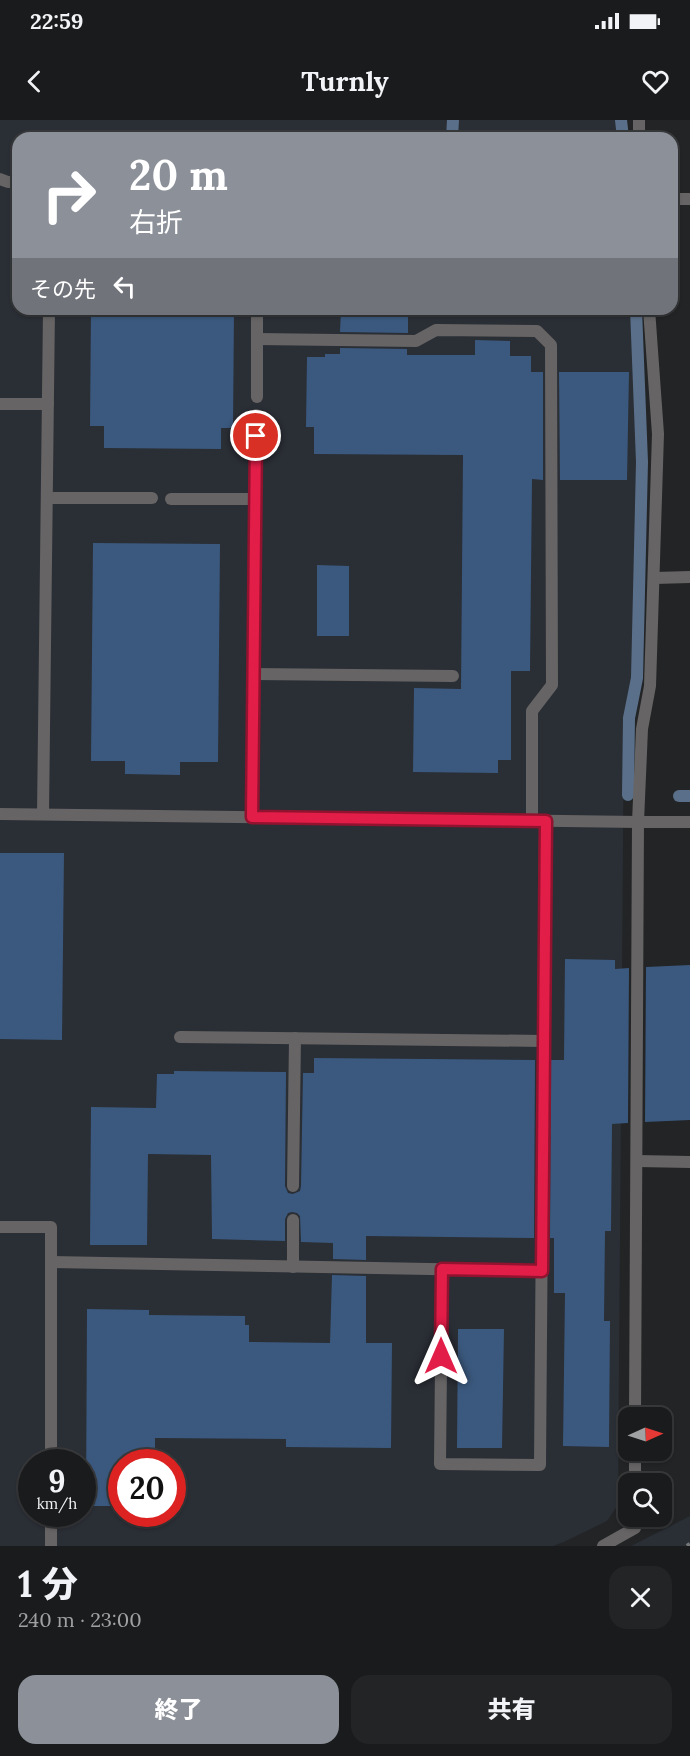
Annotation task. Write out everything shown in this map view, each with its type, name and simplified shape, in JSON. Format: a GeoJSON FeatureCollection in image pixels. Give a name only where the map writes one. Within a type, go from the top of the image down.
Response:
{"type":"FeatureCollection","features":[{"type":"Feature","properties":{"kind":"street"},"geometry":{"type":"LineString","coordinates":[[43,814],[49,315]]}},
{"type":"Feature","properties":{"kind":"street"},"geometry":{"type":"LineString","coordinates":[[256,397],[257,315]]}},
{"type":"Feature","properties":{"kind":"street"},"geometry":{"type":"LineString","coordinates":[[635,1407],[638,822],[642,729],[650,686],[658,434],[649,315]]}},
{"type":"Feature","properties":{"kind":"street"},"geometry":{"type":"LineString","coordinates":[[257,339],[416,341],[436,330],[537,331],[551,345],[552,685],[532,711],[532,820]]}},
{"type":"Feature","properties":{"kind":"street"},"geometry":{"type":"LineString","coordinates":[[0,404],[48,404]]}},
{"type":"Feature","properties":{"kind":"street"},"geometry":{"type":"LineString","coordinates":[[252,817],[256,415]]}},
{"type":"Feature","properties":{"kind":"street"},"geometry":{"type":"LineString","coordinates":[[47,498],[152,498]]}},
{"type":"Feature","properties":{"kind":"street"},"geometry":{"type":"LineString","coordinates":[[171,499],[255,499]]}},
{"type":"Feature","properties":{"kind":"street"},"geometry":{"type":"LineString","coordinates":[[655,578],[690,577]]}},
{"type":"Feature","properties":{"kind":"street"},"geometry":{"type":"LineString","coordinates":[[254,674],[453,676]]}},
{"type":"Feature","properties":{"kind":"street"},"geometry":{"type":"LineString","coordinates":[[0,814],[690,822]]}},
{"type":"Feature","properties":{"kind":"street"},"geometry":{"type":"LineString","coordinates":[[442,1269],[440,1464],[540,1465],[546,821]]}},
{"type":"Feature","properties":{"kind":"street"},"geometry":{"type":"LineString","coordinates":[[180,1037],[544,1041]]}},
{"type":"Feature","properties":{"kind":"street"},"geometry":{"type":"LineString","coordinates":[[293,1186],[295,1038]]}},
{"type":"Feature","properties":{"kind":"street"},"geometry":{"type":"LineString","coordinates":[[637,1161],[690,1162]]}},
{"type":"Feature","properties":{"kind":"street"},"geometry":{"type":"LineString","coordinates":[[293,1220],[293,1267]]}},
{"type":"Feature","properties":{"kind":"street"},"geometry":{"type":"LineString","coordinates":[[0,1227],[51,1227],[51,1449]]}},
{"type":"Feature","properties":{"kind":"street"},"geometry":{"type":"LineString","coordinates":[[51,1262],[542,1271]]}},
{"type":"Feature","properties":{"kind":"street"},"geometry":{"type":"LineString","coordinates":[[51,1527],[51,1546]]}},
{"type":"Feature","properties":{"kind":"street"},"geometry":{"type":"LineString","coordinates":[[603,1546],[635,1527]]}},
{"type":"Feature","properties":{"kind":"shaded area"},"geometry":{"type":"Polygon","coordinates":[[[0,120],[617,120],[618,132],[12,132],[12,315],[632,315],[639,464],[633,678],[624,718],[618,1505],[607,1521],[553,1546],[0,1546],[0,120]]]}},
{"type":"Feature","properties":{"kind":"shaded area"},"geometry":{"type":"Polygon","coordinates":[[[690,1516],[690,1546],[631,1546],[672,1527],[690,1516]]]}},
{"type":"Feature","properties":{"kind":"building"},"geometry":{"type":"Polygon","coordinates":[[[91,315],[234,315],[233,428],[221,428],[221,449],[104,448],[104,426],[90,426],[91,315]]]}},
{"type":"Feature","properties":{"kind":"building"},"geometry":{"type":"Polygon","coordinates":[[[341,315],[408,315],[408,333],[340,332],[341,315]]]}},
{"type":"Feature","properties":{"kind":"building"},"geometry":{"type":"Polygon","coordinates":[[[475,340],[510,341],[510,356],[531,356],[531,372],[543,372],[543,480],[532,479],[530,671],[511,671],[511,760],[498,760],[498,773],[413,772],[414,688],[461,689],[463,455],[314,454],[314,427],[306,427],[307,357],[340,354],[340,348],[407,349],[407,355],[475,355],[475,340]]]}},
{"type":"Feature","properties":{"kind":"building"},"geometry":{"type":"Polygon","coordinates":[[[559,372],[629,372],[627,480],[560,480],[559,372]]]}},
{"type":"Feature","properties":{"kind":"building"},"geometry":{"type":"Polygon","coordinates":[[[93,543],[220,544],[218,762],[180,762],[180,775],[125,774],[125,761],[91,761],[93,543]]]}},
{"type":"Feature","properties":{"kind":"building"},"geometry":{"type":"Polygon","coordinates":[[[317,565],[349,566],[349,636],[317,636],[317,565]]]}},
{"type":"Feature","properties":{"kind":"building"},"geometry":{"type":"Polygon","coordinates":[[[0,853],[64,853],[62,1040],[0,1039],[0,853]]]}},
{"type":"Feature","properties":{"kind":"building"},"geometry":{"type":"Polygon","coordinates":[[[565,959],[615,960],[615,969],[629,968],[628,1123],[612,1124],[611,1231],[605,1231],[604,1321],[610,1321],[609,1447],[563,1446],[565,1293],[554,1293],[554,1238],[550,1238],[551,1060],[564,1060],[565,959]]]}},
{"type":"Feature","properties":{"kind":"building"},"geometry":{"type":"Polygon","coordinates":[[[690,965],[690,1120],[645,1122],[646,967],[690,965]]]}},
{"type":"Feature","properties":{"kind":"building"},"geometry":{"type":"Polygon","coordinates":[[[314,1058],[535,1060],[534,1238],[366,1236],[366,1260],[333,1259],[333,1243],[301,1242],[300,1216],[292,1212],[288,1213],[285,1219],[285,1241],[212,1239],[211,1155],[148,1154],[147,1245],[90,1245],[91,1107],[156,1108],[157,1074],[174,1074],[174,1071],[286,1072],[285,1186],[288,1193],[293,1194],[300,1191],[301,1186],[303,1073],[314,1073],[314,1058]]]}},
{"type":"Feature","properties":{"kind":"building"},"geometry":{"type":"Polygon","coordinates":[[[332,1275],[366,1276],[366,1343],[392,1343],[391,1448],[286,1447],[286,1439],[155,1438],[155,1449],[108,1449],[108,1506],[96,1506],[96,1449],[86,1449],[87,1309],[149,1310],[149,1315],[245,1316],[245,1325],[249,1325],[249,1342],[330,1343],[332,1275]]]}},
{"type":"Feature","properties":{"kind":"building"},"geometry":{"type":"Polygon","coordinates":[[[458,1329],[504,1329],[502,1448],[457,1448],[458,1329]]]}},
{"type":"Feature","properties":{"kind":"waterway"},"geometry":{"type":"LineString","coordinates":[[452,132],[453,120]]}},
{"type":"Feature","properties":{"kind":"waterway"},"geometry":{"type":"LineString","coordinates":[[621,120],[622,132]]}},
{"type":"Feature","properties":{"kind":"waterway"},"geometry":{"type":"LineString","coordinates":[[628,795],[629,718],[637,678],[642,462],[636,315]]}},
{"type":"Feature","properties":{"kind":"waterway"},"geometry":{"type":"LineString","coordinates":[[679,796],[690,796]]}},
{"type":"Feature","properties":{"kind":"route"},"geometry":{"type":"LineString","coordinates":[[256,436],[252,817],[546,821],[542,1271],[442,1269],[441,1356]]}}]}
